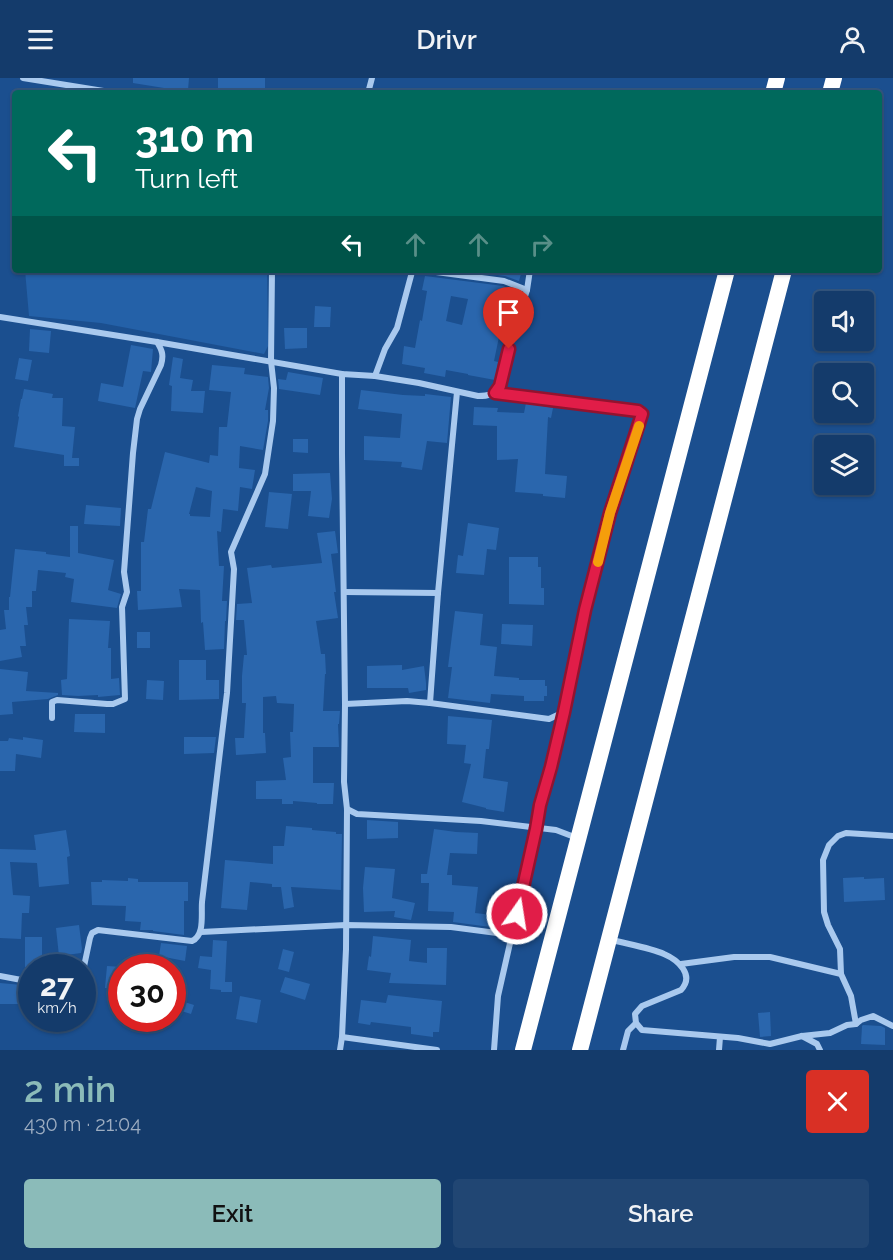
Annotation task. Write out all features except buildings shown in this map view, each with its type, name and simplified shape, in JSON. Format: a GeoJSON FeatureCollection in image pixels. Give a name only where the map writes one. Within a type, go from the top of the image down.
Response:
{"type":"FeatureCollection","features":[{"type":"Feature","properties":{"kind":"highway"},"geometry":{"type":"LineString","coordinates":[[523,1050],[726,273]]}},
{"type":"Feature","properties":{"kind":"highway"},"geometry":{"type":"LineString","coordinates":[[580,1050],[782,273]]}},
{"type":"Feature","properties":{"kind":"street"},"geometry":{"type":"LineString","coordinates":[[23,78],[97,90]]}},
{"type":"Feature","properties":{"kind":"street"},"geometry":{"type":"LineString","coordinates":[[87,954],[92,933],[98,930],[192,941],[198,938],[201,932],[202,902],[227,693],[234,570],[231,552],[265,474],[273,422],[272,273]]}},
{"type":"Feature","properties":{"kind":"street"},"geometry":{"type":"LineString","coordinates":[[375,376],[385,349],[397,328],[411,273]]}},
{"type":"Feature","properties":{"kind":"street"},"geometry":{"type":"LineString","coordinates":[[444,273],[504,281],[527,290]]}},
{"type":"Feature","properties":{"kind":"street"},"geometry":{"type":"LineString","coordinates":[[495,393],[500,386],[527,290],[530,273]]}},
{"type":"Feature","properties":{"kind":"street"},"geometry":{"type":"LineString","coordinates":[[0,317],[342,374],[419,382],[478,396],[495,393],[638,411],[642,414],[610,513],[585,610],[560,732],[540,805],[498,996],[494,1050]]}},
{"type":"Feature","properties":{"kind":"street"},"geometry":{"type":"LineString","coordinates":[[52,718],[52,702],[57,700],[113,704],[125,699],[122,607],[127,592],[124,572],[133,453],[140,409],[163,358],[162,350],[157,342]]}},
{"type":"Feature","properties":{"kind":"street"},"geometry":{"type":"LineString","coordinates":[[340,1050],[346,925],[347,809],[344,782],[342,374]]}},
{"type":"Feature","properties":{"kind":"street"},"geometry":{"type":"LineString","coordinates":[[429,703],[457,392]]}},
{"type":"Feature","properties":{"kind":"street"},"geometry":{"type":"LineString","coordinates":[[344,592],[438,593]]}},
{"type":"Feature","properties":{"kind":"street"},"geometry":{"type":"LineString","coordinates":[[345,704],[407,701],[549,718],[564,712]]}},
{"type":"Feature","properties":{"kind":"street"},"geometry":{"type":"LineString","coordinates":[[549,718],[560,732]]}},
{"type":"Feature","properties":{"kind":"street"},"geometry":{"type":"LineString","coordinates":[[347,809],[357,814],[481,821],[556,830],[578,839]]}},
{"type":"Feature","properties":{"kind":"street"},"geometry":{"type":"LineString","coordinates":[[855,1024],[851,996],[841,974],[840,949],[824,912],[824,860],[829,845],[838,836],[846,833],[893,837]]}},
{"type":"Feature","properties":{"kind":"street"},"geometry":{"type":"LineString","coordinates":[[201,932],[346,925],[451,927],[512,934]]}},
{"type":"Feature","properties":{"kind":"street"},"geometry":{"type":"LineString","coordinates":[[609,939],[664,954],[681,964],[687,976],[686,985],[681,990],[642,1006],[635,1014],[636,1023],[642,1030],[770,1044],[802,1036],[830,1033],[873,1016],[893,1026]]}},
{"type":"Feature","properties":{"kind":"street"},"geometry":{"type":"LineString","coordinates":[[681,964],[734,957],[770,957],[841,974]]}},
{"type":"Feature","properties":{"kind":"street"},"geometry":{"type":"LineString","coordinates":[[0,976],[18,979]]}},
{"type":"Feature","properties":{"kind":"street"},"geometry":{"type":"LineString","coordinates":[[623,1050],[628,1031],[636,1023]]}},
{"type":"Feature","properties":{"kind":"street"},"geometry":{"type":"LineString","coordinates":[[802,1036],[817,1044],[820,1050]]}},
{"type":"Feature","properties":{"kind":"street"},"geometry":{"type":"LineString","coordinates":[[342,1037],[437,1050]]}},
{"type":"Feature","properties":{"kind":"street"},"geometry":{"type":"LineString","coordinates":[[719,1050],[720,1037]]}},
{"type":"Feature","properties":{"kind":"shaded area"},"geometry":{"type":"Polygon","coordinates":[[[25,273],[267,273],[268,346],[264,354],[101,323],[29,316],[25,273]]]}},
{"type":"Feature","properties":{"kind":"slow traffic"},"geometry":{"type":"LineString","coordinates":[[598,562],[610,513],[639,426]]}},
{"type":"Feature","properties":{"kind":"route"},"geometry":{"type":"LineString","coordinates":[[509,349],[500,386],[495,393],[638,411],[642,414],[610,513],[585,610],[517,914]]}}]}
